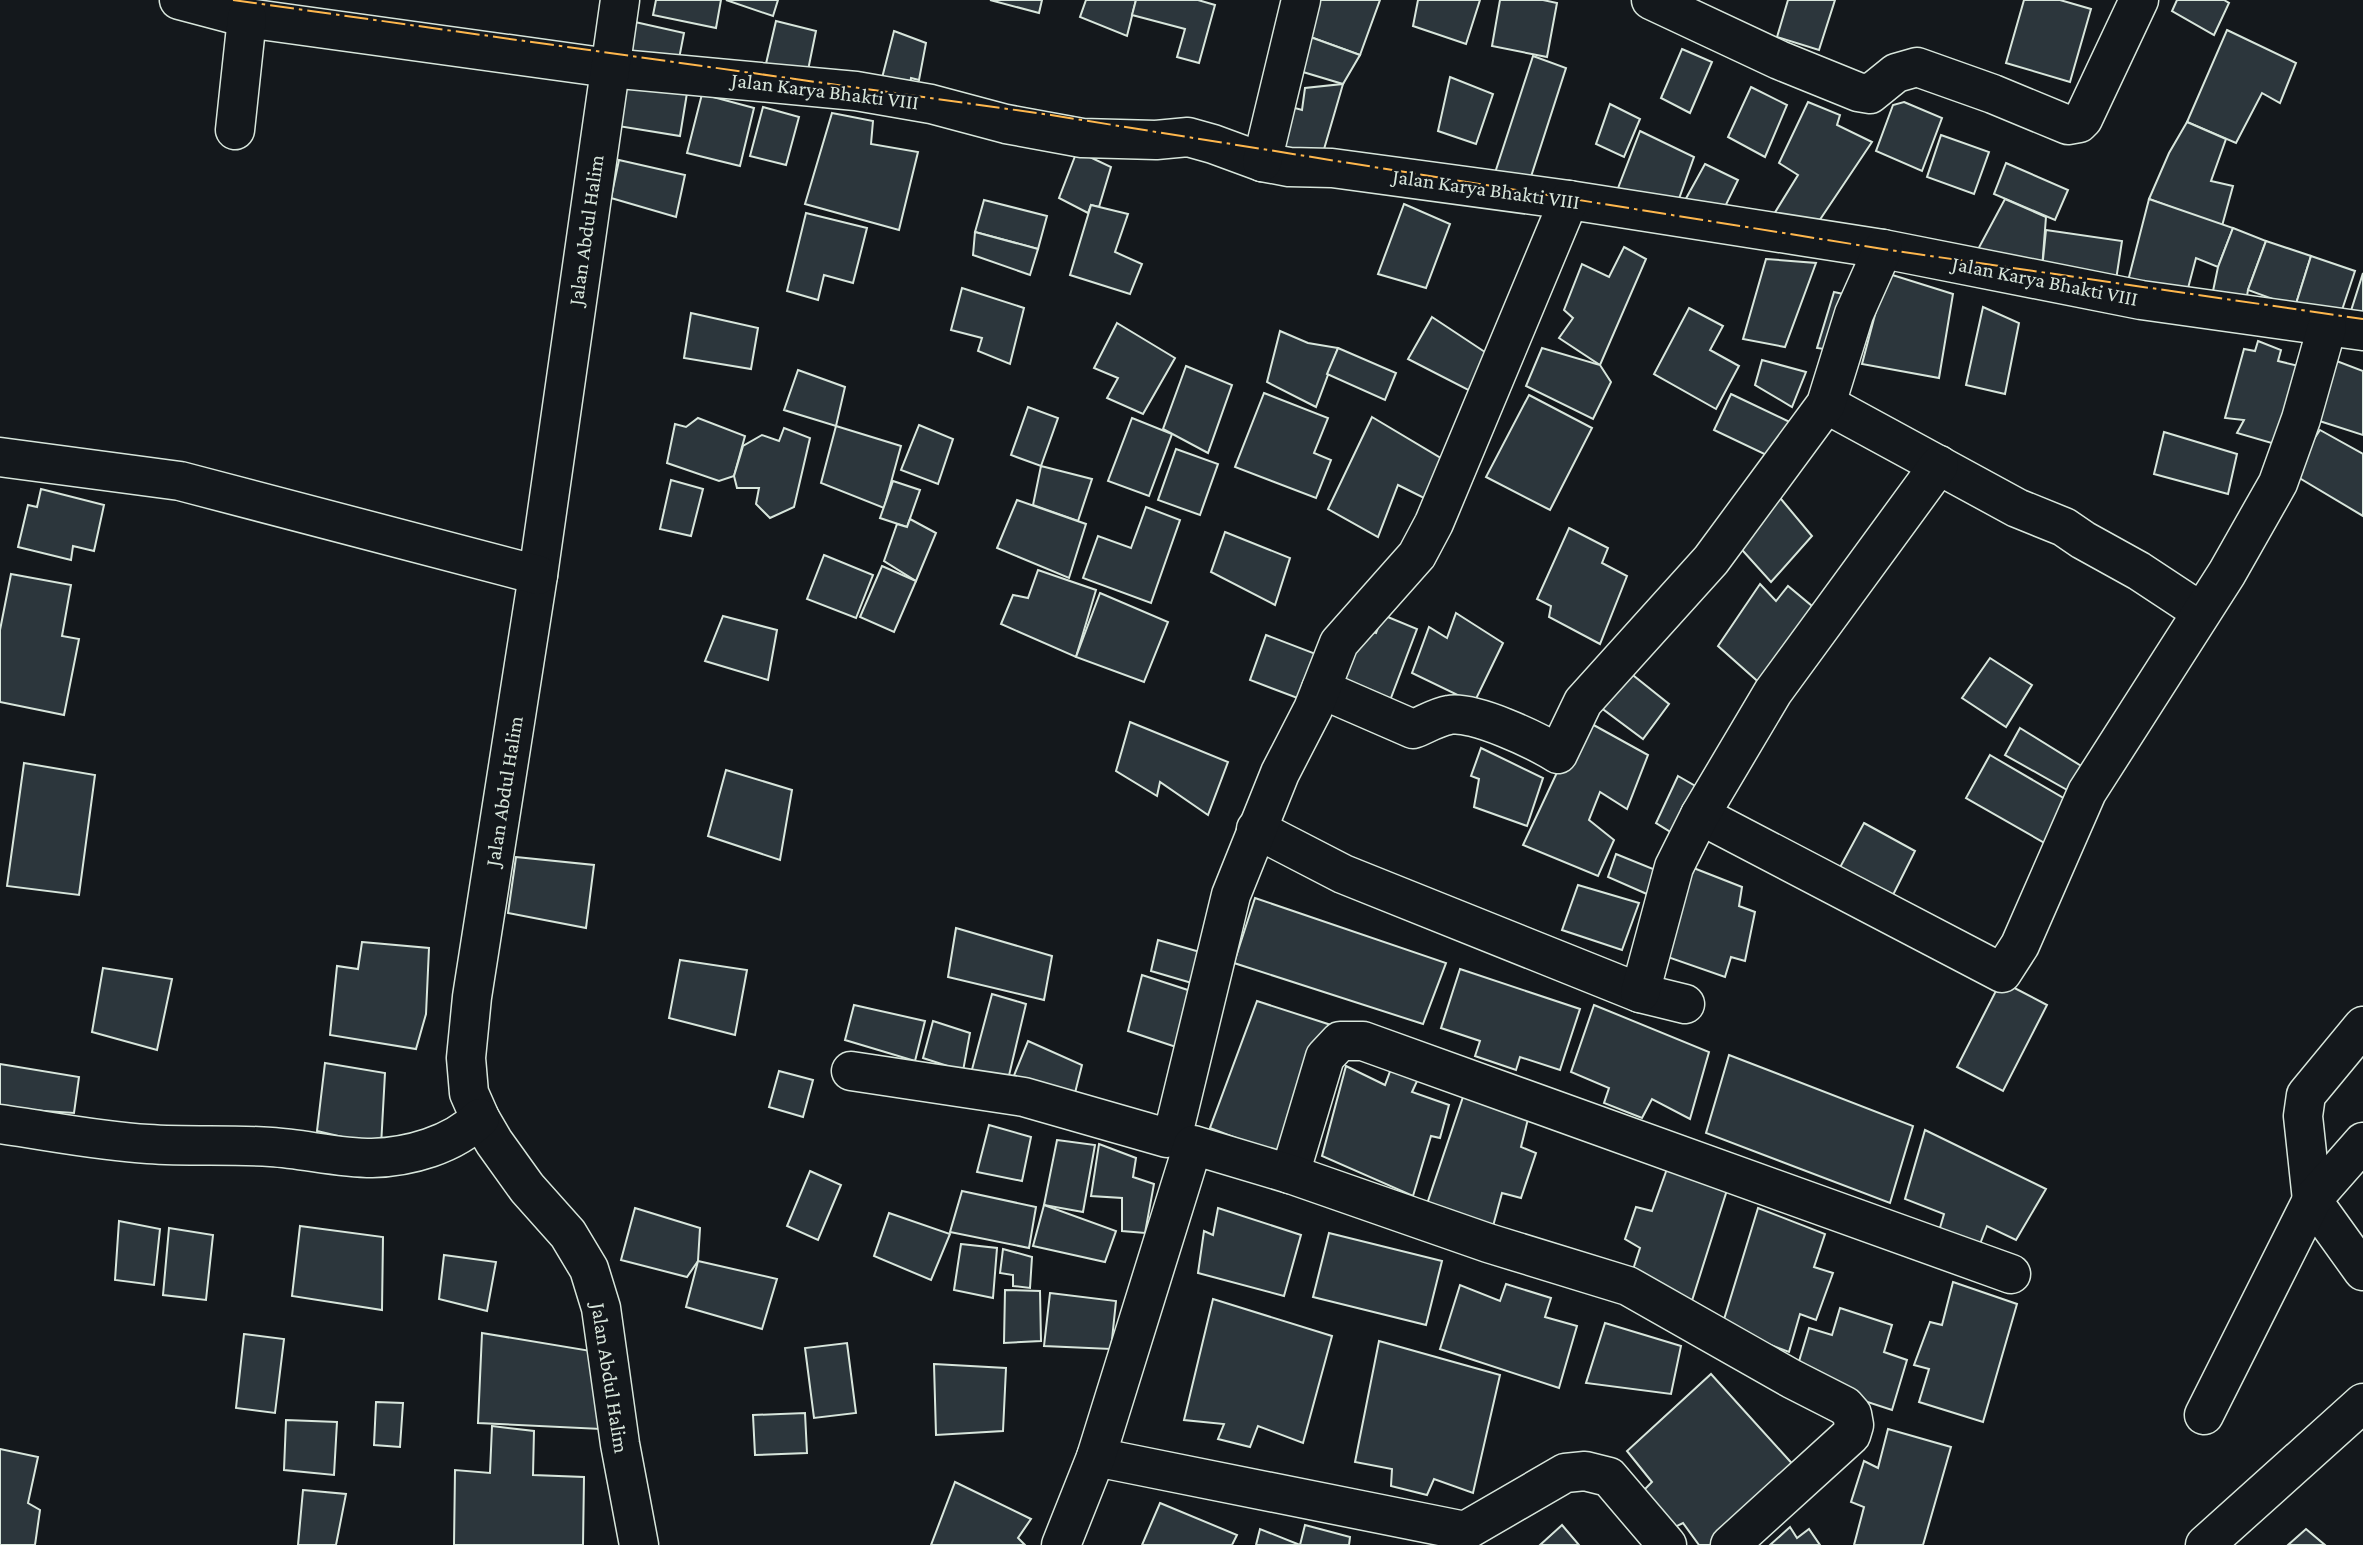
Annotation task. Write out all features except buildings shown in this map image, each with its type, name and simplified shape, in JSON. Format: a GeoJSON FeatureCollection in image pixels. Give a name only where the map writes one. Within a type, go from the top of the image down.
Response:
{"type":"FeatureCollection","features":[{"type":"Feature","properties":{"kind":"street","name":"Jalan Karya Bhakti VIII"},"geometry":{"type":"LineString","coordinates":[[179,0],[247,18],[609,68],[856,91],[931,104],[1006,124],[1082,138],[1156,140],[1188,137],[1262,163],[1332,168],[1569,200],[1884,249],[2141,300],[2345,329]]}},
{"type":"Feature","properties":{"kind":"street","name":"Jalan Abdul Halim"},"geometry":{"type":"LineString","coordinates":[[620,0],[538,575],[472,997],[466,1058],[469,1093],[480,1118],[527,1188],[568,1234],[589,1269],[601,1308],[620,1444],[639,1545]]}},
{"type":"Feature","properties":{"kind":"street"},"geometry":{"type":"LineString","coordinates":[[1262,163],[1301,0]]}},
{"type":"Feature","properties":{"kind":"street"},"geometry":{"type":"LineString","coordinates":[[1651,0],[1779,60],[1858,92],[1870,94],[1896,74],[1917,67],[1993,93],[2068,124],[2079,123],[2083,119],[2139,0]]}},
{"type":"Feature","properties":{"kind":"street"},"geometry":{"type":"LineString","coordinates":[[235,130],[247,18]]}},
{"type":"Feature","properties":{"kind":"street"},"geometry":{"type":"LineString","coordinates":[[851,1071],[1024,1097],[1167,1138],[1176,1122],[1231,895],[1280,773],[1313,709],[1339,643],[1417,555],[1434,523],[1569,200]]}},
{"type":"Feature","properties":{"kind":"street"},"geometry":{"type":"LineString","coordinates":[[1321,689],[1413,729],[1451,714],[1486,721],[1534,739],[1558,754],[1583,702],[1711,560],[1826,404],[1853,314],[1884,249]]}},
{"type":"Feature","properties":{"kind":"street"},"geometry":{"type":"LineString","coordinates":[[1700,816],[2002,972],[2020,945],[2087,793],[2227,573],[2278,483],[2301,419],[2345,329]]}},
{"type":"Feature","properties":{"kind":"street"},"geometry":{"type":"LineString","coordinates":[[1826,404],[2017,508],[2064,527],[2202,610]]}},
{"type":"Feature","properties":{"kind":"street"},"geometry":{"type":"LineString","coordinates":[[0,457],[180,481],[538,575]]}},
{"type":"Feature","properties":{"kind":"street"},"geometry":{"type":"LineString","coordinates":[[1640,993],[1674,867],[1700,816],[1773,692],[1939,465]]}},
{"type":"Feature","properties":{"kind":"street"},"geometry":{"type":"LineString","coordinates":[[1256,829],[1352,877],[1640,993],[1685,1004]]}},
{"type":"Feature","properties":{"kind":"street"},"geometry":{"type":"LineString","coordinates":[[2363,1026],[2306,1096],[2303,1115],[2312,1200],[2363,1271]]}},
{"type":"Feature","properties":{"kind":"street"},"geometry":{"type":"LineString","coordinates":[[1290,1174],[1325,1057],[1340,1041],[1363,1041],[2011,1274]]}},
{"type":"Feature","properties":{"kind":"street"},"geometry":{"type":"LineString","coordinates":[[0,1124],[149,1144],[275,1147],[373,1158],[426,1149],[452,1139],[480,1118]]}},
{"type":"Feature","properties":{"kind":"street"},"geometry":{"type":"LineString","coordinates":[[2204,1415],[2312,1200],[2363,1142]]}},
{"type":"Feature","properties":{"kind":"street"},"geometry":{"type":"LineString","coordinates":[[1061,1545],[1096,1457],[1193,1145],[1290,1174],[1488,1243],[1628,1286],[1845,1406],[1852,1415],[1854,1424],[1851,1435],[1730,1545]]}},
{"type":"Feature","properties":{"kind":"street"},"geometry":{"type":"LineString","coordinates":[[2205,1545],[2363,1404]]}},
{"type":"Feature","properties":{"kind":"street"},"geometry":{"type":"LineString","coordinates":[[1096,1457],[1461,1538],[1565,1473],[1586,1471],[1609,1476],[1667,1545]]}},
{"type":"Feature","properties":{"kind":"power"},"geometry":{"type":"LineString","coordinates":[[233,0],[1051,115],[1883,249],[2363,319]]}}]}
